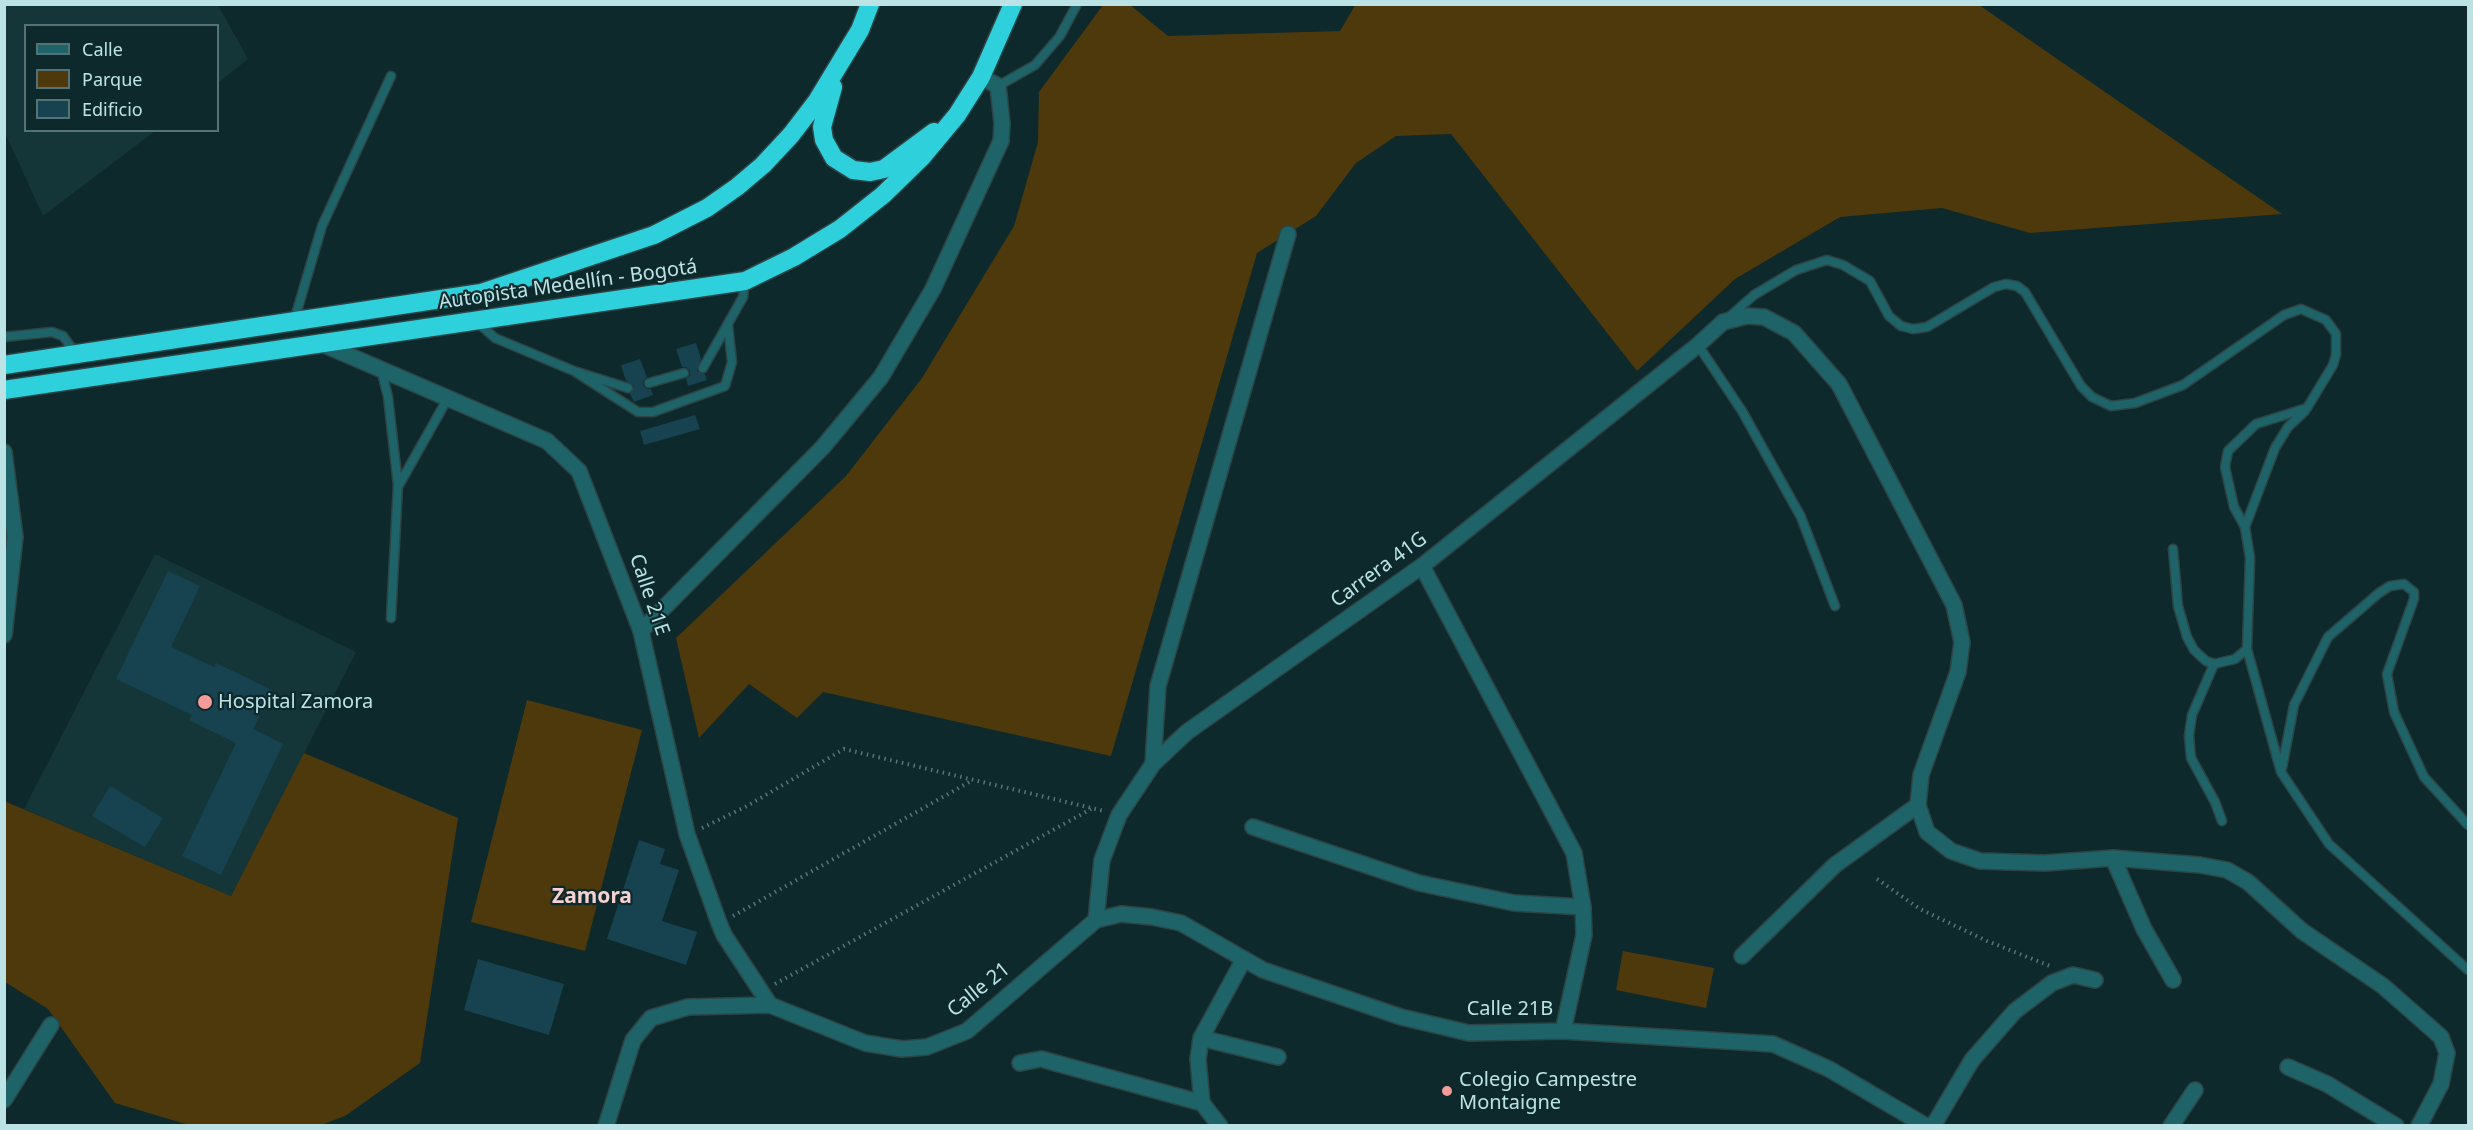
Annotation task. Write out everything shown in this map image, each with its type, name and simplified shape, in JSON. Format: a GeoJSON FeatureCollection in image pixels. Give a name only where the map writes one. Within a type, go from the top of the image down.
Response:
{"type":"FeatureCollection","features":[{"type":"Feature","properties":{"kind":"highway","name":"Autopista Medellín - Bogotá"},"geometry":{"type":"LineString","coordinates":[[4,365],[481,293],[654,235],[679,224],[737,187],[763,165],[791,135],[817,101],[860,30],[870,4]]}},
{"type":"Feature","properties":{"kind":"highway","name":"Autopista Medellín - Bogotá"},"geometry":{"type":"LineString","coordinates":[[4,390],[745,281],[794,258],[840,229],[891,188],[922,157],[957,115],[989,82],[1012,4]]}},
{"type":"Feature","properties":{"kind":"highway"},"geometry":{"type":"LineString","coordinates":[[841,59],[822,127],[828,149],[842,164],[853,170],[870,172],[884,169],[957,115]]}},
{"type":"Feature","properties":{"kind":"street"},"geometry":{"type":"LineString","coordinates":[[641,631],[823,447],[881,377],[933,289],[1001,141],[1002,123],[989,82]]}},
{"type":"Feature","properties":{"kind":"street"},"geometry":{"type":"LineString","coordinates":[[1154,764],[1158,686],[1288,234]]}},
{"type":"Feature","properties":{"kind":"street"},"geometry":{"type":"LineString","coordinates":[[1723,322],[1747,316],[1764,317],[1794,333],[1839,384],[1954,605],[1962,642],[1958,672],[1922,775],[1918,805],[1927,832],[1951,851],[1980,861],[2045,863],[2113,858],[2200,865],[2227,870],[2248,882],[2302,931],[2383,986],[2441,1037],[2447,1053],[2441,1084],[2419,1125]]}},
{"type":"Feature","properties":{"kind":"street","name":"Carrera 41G"},"geometry":{"type":"LineString","coordinates":[[1096,920],[1102,860],[1119,814],[1154,764],[1187,732],[1422,566],[1698,345],[1723,322]]}},
{"type":"Feature","properties":{"kind":"street","name":"Calle 21E"},"geometry":{"type":"LineString","coordinates":[[320,343],[547,441],[579,471],[641,631],[687,834],[724,935],[765,998]]}},
{"type":"Feature","properties":{"kind":"street"},"geometry":{"type":"LineString","coordinates":[[4,452],[15,537],[4,635]]}},
{"type":"Feature","properties":{"kind":"street"},"geometry":{"type":"LineString","coordinates":[[1422,566],[1574,853],[1583,907],[1584,935],[1563,1031]]}},
{"type":"Feature","properties":{"kind":"street"},"geometry":{"type":"LineString","coordinates":[[1742,956],[1836,865],[1918,805]]}},
{"type":"Feature","properties":{"kind":"street"},"geometry":{"type":"LineString","coordinates":[[1253,827],[1419,884],[1514,903],[1583,907]]}},
{"type":"Feature","properties":{"kind":"street"},"geometry":{"type":"LineString","coordinates":[[2113,858],[2144,929],[2174,980]]}},
{"type":"Feature","properties":{"kind":"street","name":"Calle 21B"},"geometry":{"type":"LineString","coordinates":[[1096,920],[1121,915],[1152,917],[1181,923],[1263,970],[1401,1017],[1469,1033],[1563,1031],[1773,1044],[1829,1069],[1926,1125]]}},
{"type":"Feature","properties":{"kind":"street","name":"Calle 21"},"geometry":{"type":"LineString","coordinates":[[765,998],[865,1043],[902,1049],[927,1047],[967,1030],[1096,920]]}},
{"type":"Feature","properties":{"kind":"street"},"geometry":{"type":"LineString","coordinates":[[1220,1125],[1202,1103],[1198,1059],[1201,1038],[1244,959]]}},
{"type":"Feature","properties":{"kind":"street"},"geometry":{"type":"LineString","coordinates":[[1933,1125],[1972,1060],[2015,1011],[2052,983],[2073,975],[2095,980]]}},
{"type":"Feature","properties":{"kind":"street"},"geometry":{"type":"LineString","coordinates":[[606,1125],[633,1040],[651,1018],[688,1006],[765,998]]}},
{"type":"Feature","properties":{"kind":"street"},"geometry":{"type":"LineString","coordinates":[[4,1100],[51,1025]]}},
{"type":"Feature","properties":{"kind":"street"},"geometry":{"type":"LineString","coordinates":[[1201,1038],[1278,1057]]}},
{"type":"Feature","properties":{"kind":"street"},"geometry":{"type":"LineString","coordinates":[[1020,1063],[1041,1059],[1202,1103]]}},
{"type":"Feature","properties":{"kind":"street"},"geometry":{"type":"LineString","coordinates":[[2288,1067],[2327,1084],[2396,1125]]}},
{"type":"Feature","properties":{"kind":"street"},"geometry":{"type":"LineString","coordinates":[[2171,1125],[2195,1090]]}},
{"type":"Feature","properties":{"kind":"lane"},"geometry":{"type":"LineString","coordinates":[[989,82],[1035,64],[1059,36],[1077,4]]}},
{"type":"Feature","properties":{"kind":"lane"},"geometry":{"type":"LineString","coordinates":[[293,322],[322,226],[391,76]]}},
{"type":"Feature","properties":{"kind":"lane"},"geometry":{"type":"LineString","coordinates":[[1723,322],[1754,295],[1796,270],[1827,260],[1843,265],[1870,281],[1888,316],[1901,326],[1913,329],[1927,327],[1994,287],[2006,284],[2017,286],[2025,292],[2081,386],[2092,397],[2111,406],[2135,403],[2184,385],[2284,315],[2301,309],[2326,320],[2336,334],[2336,354],[2333,365],[2307,408],[2289,427],[2275,448],[2244,527]]}},
{"type":"Feature","properties":{"kind":"lane"},"geometry":{"type":"LineString","coordinates":[[703,368],[743,297],[745,281]]}},
{"type":"Feature","properties":{"kind":"lane"},"geometry":{"type":"LineString","coordinates":[[475,321],[495,338],[574,371],[628,388]]}},
{"type":"Feature","properties":{"kind":"lane"},"geometry":{"type":"LineString","coordinates":[[574,371],[638,412],[653,412],[725,386],[732,362],[728,325]]}},
{"type":"Feature","properties":{"kind":"lane"},"geometry":{"type":"LineString","coordinates":[[4,337],[52,332],[63,336],[76,354]]}},
{"type":"Feature","properties":{"kind":"lane"},"geometry":{"type":"LineString","coordinates":[[1698,345],[1742,411],[1801,517],[1835,606]]}},
{"type":"Feature","properties":{"kind":"lane"},"geometry":{"type":"LineString","coordinates":[[380,369],[388,397],[398,485],[391,618]]}},
{"type":"Feature","properties":{"kind":"lane"},"geometry":{"type":"LineString","coordinates":[[649,383],[684,373]]}},
{"type":"Feature","properties":{"kind":"lane"},"geometry":{"type":"LineString","coordinates":[[398,485],[448,398]]}},
{"type":"Feature","properties":{"kind":"lane"},"geometry":{"type":"LineString","coordinates":[[2307,408],[2256,424],[2228,451],[2225,467],[2234,507],[2244,527],[2250,558],[2247,649],[2281,772],[2329,844],[2469,970]]}},
{"type":"Feature","properties":{"kind":"lane"},"geometry":{"type":"LineString","coordinates":[[2173,549],[2178,606],[2187,637],[2194,650],[2206,661],[2214,664],[2235,659],[2247,649]]}},
{"type":"Feature","properties":{"kind":"lane"},"geometry":{"type":"LineString","coordinates":[[2281,772],[2294,705],[2328,637],[2379,593],[2390,586],[2404,584],[2414,592],[2414,598],[2387,674],[2394,712],[2424,777],[2469,825]]}},
{"type":"Feature","properties":{"kind":"lane"},"geometry":{"type":"LineString","coordinates":[[2214,664],[2192,715],[2189,736],[2192,758],[2202,781],[2216,802],[2222,821]]}},
{"type":"Feature","properties":{"kind":"path"},"geometry":{"type":"LineString","coordinates":[[687,834],[747,806],[844,749],[1119,814]]}},
{"type":"Feature","properties":{"kind":"path"},"geometry":{"type":"LineString","coordinates":[[719,924],[972,780]]}},
{"type":"Feature","properties":{"kind":"path"},"geometry":{"type":"LineString","coordinates":[[765,998],[1092,808]]}},
{"type":"Feature","properties":{"kind":"path"},"geometry":{"type":"LineString","coordinates":[[1877,879],[1920,909],[1987,941],[2073,975]]}},
{"type":"Feature","properties":{"kind":"shaded area"},"geometry":{"type":"Polygon","coordinates":[[[4,5],[218,5],[248,59],[219,82],[219,24],[24,24],[24,132],[154,132],[43,216],[5,133],[4,5]]]}},
{"type":"Feature","properties":{"kind":"shaded area","name":"Hospital Zamora"},"geometry":{"type":"Polygon","coordinates":[[[155,554],[356,652],[231,896],[24,809],[155,554]]]}},
{"type":"Feature","properties":{"kind":"green space"},"geometry":{"type":"Polygon","coordinates":[[[1356,4],[1979,5],[2282,214],[2030,233],[1942,208],[1840,217],[1735,279],[1637,371],[1451,134],[1396,136],[1356,163],[1316,216],[1257,253],[1111,756],[823,692],[797,718],[749,684],[699,738],[676,638],[846,476],[922,378],[1014,226],[1038,142],[1039,92],[1103,5],[1130,5],[1168,36],[1340,31],[1356,4]]]}},
{"type":"Feature","properties":{"kind":"green space"},"geometry":{"type":"Polygon","coordinates":[[[527,700],[642,730],[585,951],[471,922],[527,700]]]}},
{"type":"Feature","properties":{"kind":"green space"},"geometry":{"type":"Polygon","coordinates":[[[304,753],[458,818],[420,1063],[345,1116],[321,1125],[189,1125],[115,1103],[48,1009],[5,982],[4,801],[231,896],[304,753]]]}},
{"type":"Feature","properties":{"kind":"green space"},"geometry":{"type":"Polygon","coordinates":[[[1623,951],[1714,968],[1706,1008],[1616,990],[1623,951]]]}},
{"type":"Feature","properties":{"kind":"building"},"geometry":{"type":"Polygon","coordinates":[[[696,343],[701,359],[697,371],[705,374],[707,380],[688,386],[686,379],[690,371],[682,367],[676,349],[696,343]]]}},
{"type":"Feature","properties":{"kind":"building"},"geometry":{"type":"Polygon","coordinates":[[[640,359],[647,377],[643,385],[651,389],[653,395],[634,402],[630,394],[634,386],[626,381],[621,365],[640,359]]]}},
{"type":"Feature","properties":{"kind":"building"},"geometry":{"type":"Polygon","coordinates":[[[695,415],[700,429],[644,445],[640,431],[695,415]]]}},
{"type":"Feature","properties":{"kind":"building"},"geometry":{"type":"Polygon","coordinates":[[[168,571],[200,586],[171,647],[214,667],[216,663],[272,690],[253,729],[283,744],[221,875],[182,856],[236,743],[189,720],[192,715],[116,679],[168,571]]]}},
{"type":"Feature","properties":{"kind":"building"},"geometry":{"type":"Polygon","coordinates":[[[110,786],[163,818],[145,847],[92,816],[110,786]]]}},
{"type":"Feature","properties":{"kind":"building"},"geometry":{"type":"Polygon","coordinates":[[[639,840],[665,849],[660,864],[679,870],[662,921],[697,932],[686,965],[607,939],[639,840]]]}},
{"type":"Feature","properties":{"kind":"building"},"geometry":{"type":"Polygon","coordinates":[[[478,959],[564,984],[549,1035],[464,1010],[478,959]]]}},
{"type":"Feature","properties":{"kind":"place","name":"Hospital Zamora"},"geometry":{"type":"Point","coordinates":[205,702]}},
{"type":"Feature","properties":{"kind":"place","name":"Colegio Campestre Montaigne"},"geometry":{"type":"Point","coordinates":[1447,1091]}},
{"type":"Feature","properties":{"kind":"district","name":"Zamora"},"geometry":{"type":"Point","coordinates":[592,897]}}]}
